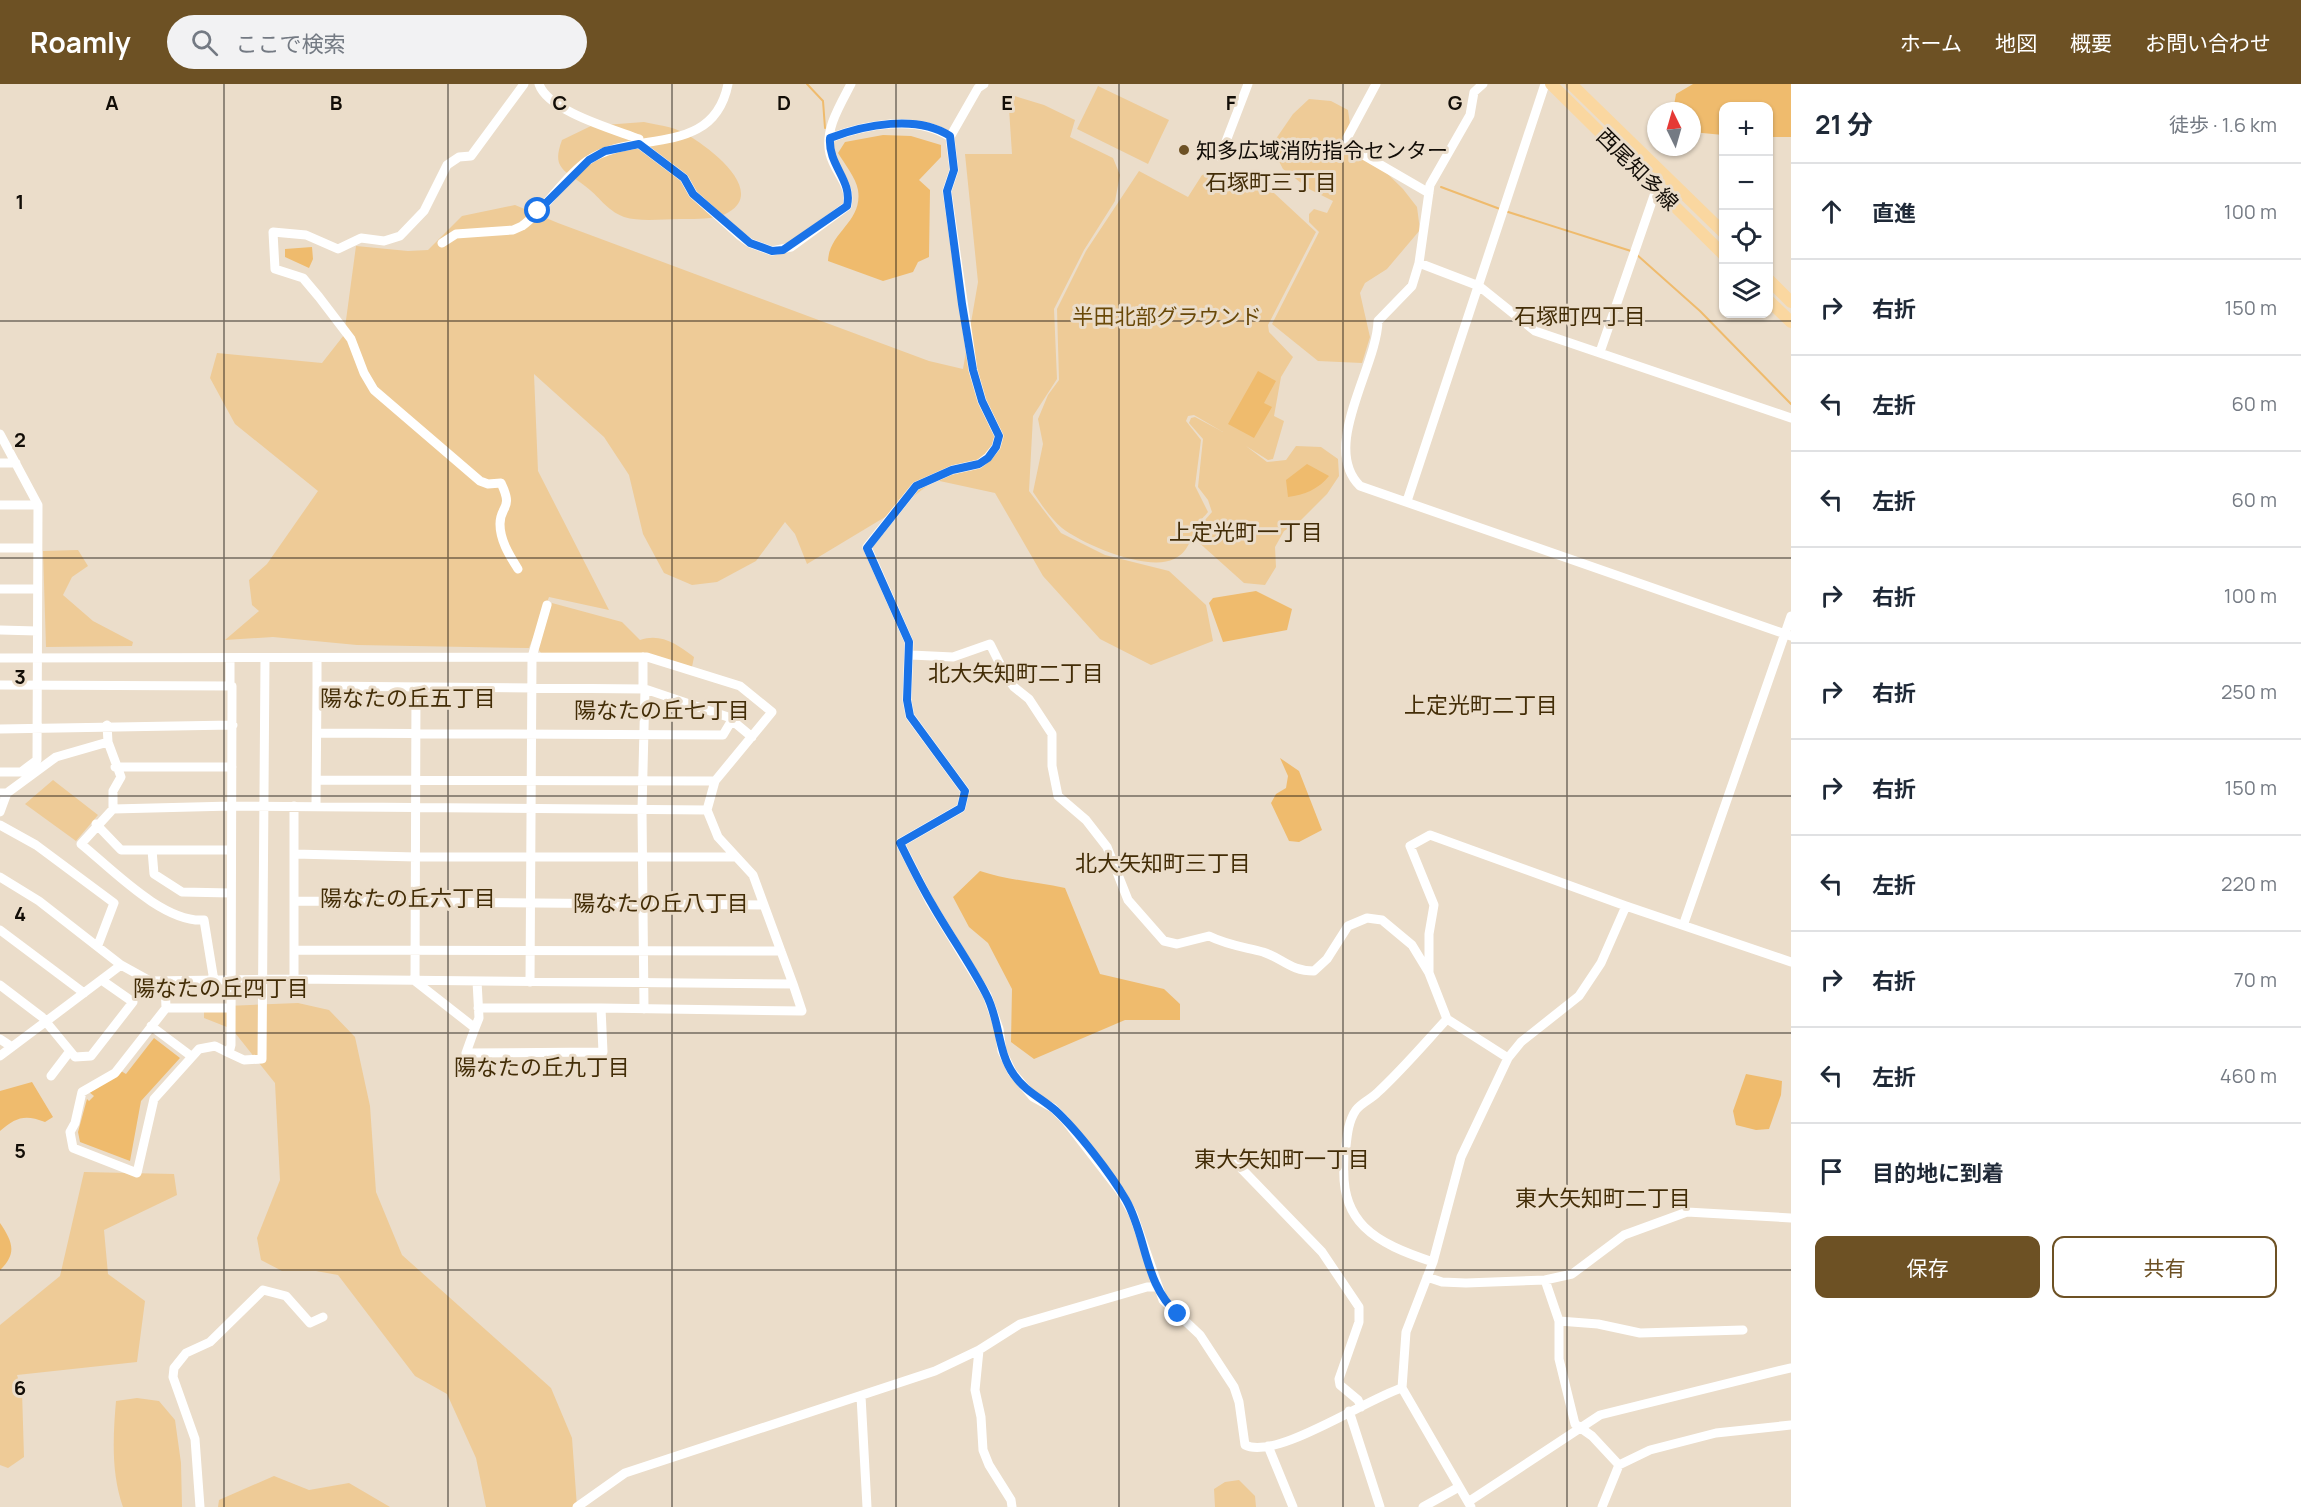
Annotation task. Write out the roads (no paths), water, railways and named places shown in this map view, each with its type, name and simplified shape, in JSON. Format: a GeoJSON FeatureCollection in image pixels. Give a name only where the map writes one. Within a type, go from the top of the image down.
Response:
{"type":"FeatureCollection","features":[{"type":"Feature","properties":{"kind":"main road","name":"西尾知多線"},"geometry":{"type":"LineString","coordinates":[[1551,84],[1719,250]]}},
{"type":"Feature","properties":{"kind":"main road","name":"西尾知多線"},"geometry":{"type":"LineString","coordinates":[[1571,84],[1719,228]]}},
{"type":"Feature","properties":{"kind":"main road"},"geometry":{"type":"LineString","coordinates":[[1773,284],[1791,302]]}},
{"type":"Feature","properties":{"kind":"main road"},"geometry":{"type":"LineString","coordinates":[[1773,305],[1791,322]]}},
{"type":"Feature","properties":{"kind":"street"},"geometry":{"type":"LineString","coordinates":[[518,569],[505,549],[500,523],[507,507],[507,495],[501,483],[488,484],[480,481],[374,390],[364,374],[351,339],[319,297],[303,278],[275,269],[273,232],[306,235],[338,249],[361,237],[384,241],[395,239],[424,211],[447,165],[459,157],[471,156],[524,84]]}},
{"type":"Feature","properties":{"kind":"street"},"geometry":{"type":"LineString","coordinates":[[540,84],[542,93],[573,113],[639,139],[639,144],[684,178],[693,194],[740,235],[750,243],[772,251],[791,247],[847,206],[849,196],[831,157],[830,138],[832,122],[851,84]]}},
{"type":"Feature","properties":{"kind":"street"},"geometry":{"type":"LineString","coordinates":[[442,243],[456,234],[513,230],[522,226],[589,160],[605,151],[680,138],[697,130],[717,110],[728,84]]}},
{"type":"Feature","properties":{"kind":"street"},"geometry":{"type":"LineString","coordinates":[[984,84],[978,88],[950,136],[954,170],[947,191],[973,370],[982,401],[999,436],[996,447],[988,458],[979,464],[952,470],[916,486],[868,543],[867,553],[907,635],[911,655],[907,700],[910,716],[965,791],[961,808],[900,843],[930,902],[987,995],[999,1029],[1002,1051],[1012,1072],[1033,1097],[1053,1108],[1065,1120],[1120,1191],[1136,1222],[1156,1287],[1167,1305],[1206,1342],[1234,1387],[1239,1402],[1245,1445],[1252,1448],[1268,1446],[1310,1432],[1349,1411],[1402,1388]]}},
{"type":"Feature","properties":{"kind":"street"},"geometry":{"type":"LineString","coordinates":[[1220,157],[1248,84]]}},
{"type":"Feature","properties":{"kind":"street"},"geometry":{"type":"LineString","coordinates":[[1376,84],[1347,138],[1348,146],[1429,193]]}},
{"type":"Feature","properties":{"kind":"street"},"geometry":{"type":"LineString","coordinates":[[1483,84],[1474,92],[1470,114],[1430,185],[1419,263],[1412,286],[1378,321],[1377,335],[1355,400],[1346,447],[1348,471],[1360,486],[1788,635]]}},
{"type":"Feature","properties":{"kind":"street"},"geometry":{"type":"LineString","coordinates":[[1407,501],[1545,84]]}},
{"type":"Feature","properties":{"kind":"street"},"geometry":{"type":"LineString","coordinates":[[830,138],[848,131],[902,124],[922,127],[950,136]]}},
{"type":"Feature","properties":{"kind":"street"},"geometry":{"type":"LineString","coordinates":[[1600,352],[1657,187]]}},
{"type":"Feature","properties":{"kind":"street"},"geometry":{"type":"LineString","coordinates":[[1419,263],[1479,286],[1535,331],[1791,417]]}},
{"type":"Feature","properties":{"kind":"street"},"geometry":{"type":"LineString","coordinates":[[0,434],[38,505],[37,760],[21,772],[0,772]]}},
{"type":"Feature","properties":{"kind":"street"},"geometry":{"type":"LineString","coordinates":[[0,463],[16,463]]}},
{"type":"Feature","properties":{"kind":"street"},"geometry":{"type":"LineString","coordinates":[[0,505],[38,505]]}},
{"type":"Feature","properties":{"kind":"street"},"geometry":{"type":"LineString","coordinates":[[0,548],[37,548]]}},
{"type":"Feature","properties":{"kind":"street"},"geometry":{"type":"LineString","coordinates":[[0,589],[38,589]]}},
{"type":"Feature","properties":{"kind":"street"},"geometry":{"type":"LineString","coordinates":[[530,982],[532,657],[547,605]]}},
{"type":"Feature","properties":{"kind":"street"},"geometry":{"type":"LineString","coordinates":[[1681,924],[1684,923],[1788,635],[1791,616]]}},
{"type":"Feature","properties":{"kind":"street"},"geometry":{"type":"LineString","coordinates":[[0,630],[37,631]]}},
{"type":"Feature","properties":{"kind":"street"},"geometry":{"type":"LineString","coordinates":[[911,655],[953,657],[990,644],[1006,676],[1014,687],[1029,699],[1052,734],[1052,766],[1058,796],[1096,832],[1111,855],[1128,900],[1164,941],[1177,944],[1209,936],[1224,944],[1275,957],[1297,971],[1314,971],[1327,959],[1348,926],[1367,918],[1377,918],[1412,945],[1429,973],[1447,1020],[1508,1058]]}},
{"type":"Feature","properties":{"kind":"street"},"geometry":{"type":"LineString","coordinates":[[643,657],[642,952],[644,1009]]}},
{"type":"Feature","properties":{"kind":"street"},"geometry":{"type":"LineString","coordinates":[[0,658],[643,657],[740,686],[772,712],[715,781],[707,810],[717,837],[753,875],[802,1011],[478,1008]]}},
{"type":"Feature","properties":{"kind":"street"},"geometry":{"type":"LineString","coordinates":[[229,1053],[233,725],[230,658]]}},
{"type":"Feature","properties":{"kind":"street"},"geometry":{"type":"LineString","coordinates":[[165,981],[166,1008],[115,1073],[82,1092],[75,1123],[70,1132],[73,1148],[137,1173],[154,1099],[191,1056],[207,1046],[215,1046],[244,1060],[262,1059],[265,659]]}},
{"type":"Feature","properties":{"kind":"street"},"geometry":{"type":"LineString","coordinates":[[316,806],[319,733],[317,659]]}},
{"type":"Feature","properties":{"kind":"street"},"geometry":{"type":"LineString","coordinates":[[0,685],[230,686]]}},
{"type":"Feature","properties":{"kind":"street"},"geometry":{"type":"LineString","coordinates":[[317,686],[644,689],[732,720],[752,736]]}},
{"type":"Feature","properties":{"kind":"street"},"geometry":{"type":"LineString","coordinates":[[415,981],[416,688]]}},
{"type":"Feature","properties":{"kind":"street"},"geometry":{"type":"LineString","coordinates":[[319,733],[723,735],[732,720]]}},
{"type":"Feature","properties":{"kind":"street"},"geometry":{"type":"LineString","coordinates":[[0,729],[107,725],[233,725]]}},
{"type":"Feature","properties":{"kind":"street"},"geometry":{"type":"LineString","coordinates":[[107,725],[108,742],[115,767],[121,777],[113,791],[113,809]]}},
{"type":"Feature","properties":{"kind":"street"},"geometry":{"type":"LineString","coordinates":[[0,812],[4,793],[56,757],[108,742]]}},
{"type":"Feature","properties":{"kind":"street"},"geometry":{"type":"LineString","coordinates":[[115,767],[232,767]]}},
{"type":"Feature","properties":{"kind":"street"},"geometry":{"type":"LineString","coordinates":[[317,780],[715,781]]}},
{"type":"Feature","properties":{"kind":"street"},"geometry":{"type":"LineString","coordinates":[[294,806],[294,979]]}},
{"type":"Feature","properties":{"kind":"street"},"geometry":{"type":"LineString","coordinates":[[214,981],[204,920],[190,921],[162,909],[81,844],[96,824],[113,809],[316,806],[707,810]]}},
{"type":"Feature","properties":{"kind":"street"},"geometry":{"type":"LineString","coordinates":[[96,824],[121,850],[231,850]]}},
{"type":"Feature","properties":{"kind":"street"},"geometry":{"type":"LineString","coordinates":[[0,825],[36,845],[114,903],[98,945]]}},
{"type":"Feature","properties":{"kind":"street"},"geometry":{"type":"LineString","coordinates":[[1429,973],[1429,934],[1434,905],[1410,846],[1430,835],[1626,906],[1791,962]]}},
{"type":"Feature","properties":{"kind":"street"},"geometry":{"type":"LineString","coordinates":[[152,850],[154,874],[182,892],[231,893]]}},
{"type":"Feature","properties":{"kind":"street"},"geometry":{"type":"LineString","coordinates":[[294,854],[416,857],[734,857]]}},
{"type":"Feature","properties":{"kind":"street"},"geometry":{"type":"LineString","coordinates":[[0,877],[39,901],[121,965],[150,981],[294,979],[793,984]]}},
{"type":"Feature","properties":{"kind":"street"},"geometry":{"type":"LineString","coordinates":[[294,901],[765,905]]}},
{"type":"Feature","properties":{"kind":"street"},"geometry":{"type":"LineString","coordinates":[[1626,906],[1601,963],[1578,996],[1521,1042],[1508,1058],[1461,1158],[1433,1262],[1406,1332],[1402,1388],[1470,1504],[1579,1426],[1605,1413],[1790,1369]]}},
{"type":"Feature","properties":{"kind":"street"},"geometry":{"type":"LineString","coordinates":[[0,930],[84,993]]}},
{"type":"Feature","properties":{"kind":"street"},"geometry":{"type":"LineString","coordinates":[[294,950],[781,951]]}},
{"type":"Feature","properties":{"kind":"street"},"geometry":{"type":"LineString","coordinates":[[0,1056],[103,981],[121,965]]}},
{"type":"Feature","properties":{"kind":"street"},"geometry":{"type":"LineString","coordinates":[[0,985],[42,1017],[75,1057],[91,1056],[133,1002],[103,981]]}},
{"type":"Feature","properties":{"kind":"street"},"geometry":{"type":"LineString","coordinates":[[415,981],[475,1028]]}},
{"type":"Feature","properties":{"kind":"street"},"geometry":{"type":"LineString","coordinates":[[477,981],[478,1008],[475,1028],[466,1053],[603,1052],[601,1008]]}},
{"type":"Feature","properties":{"kind":"street"},"geometry":{"type":"LineString","coordinates":[[166,1008],[231,1008]]}},
{"type":"Feature","properties":{"kind":"street"},"geometry":{"type":"LineString","coordinates":[[1433,1262],[1395,1249],[1366,1230],[1354,1216],[1345,1198],[1343,1168],[1350,1121],[1357,1109],[1376,1094],[1447,1020]]}},
{"type":"Feature","properties":{"kind":"street"},"geometry":{"type":"LineString","coordinates":[[151,1026],[191,1056]]}},
{"type":"Feature","properties":{"kind":"street"},"geometry":{"type":"LineString","coordinates":[[0,1039],[12,1047]]}},
{"type":"Feature","properties":{"kind":"street"},"geometry":{"type":"LineString","coordinates":[[51,1076],[70,1051]]}},
{"type":"Feature","properties":{"kind":"street"},"geometry":{"type":"LineString","coordinates":[[1235,1162],[1322,1252],[1359,1307],[1357,1327],[1339,1379],[1340,1385],[1358,1400],[1361,1407]]}},
{"type":"Feature","properties":{"kind":"street"},"geometry":{"type":"LineString","coordinates":[[1427,1277],[1451,1283],[1545,1280],[1572,1274],[1624,1235],[1688,1212],[1791,1218]]}},
{"type":"Feature","properties":{"kind":"street"},"geometry":{"type":"LineString","coordinates":[[1545,1280],[1559,1320],[1559,1359],[1575,1424],[1619,1465]]}},
{"type":"Feature","properties":{"kind":"street"},"geometry":{"type":"LineString","coordinates":[[577,1507],[625,1473],[935,1371],[979,1350],[1004,1332],[1033,1319],[1147,1287],[1156,1287]]}},
{"type":"Feature","properties":{"kind":"street"},"geometry":{"type":"LineString","coordinates":[[200,1507],[195,1439],[173,1377],[176,1364],[186,1353],[210,1342],[263,1290],[286,1296],[310,1323],[323,1317]]}},
{"type":"Feature","properties":{"kind":"street"},"geometry":{"type":"LineString","coordinates":[[1559,1320],[1598,1324],[1640,1333],[1743,1329]]}},
{"type":"Feature","properties":{"kind":"street"},"geometry":{"type":"LineString","coordinates":[[979,1350],[975,1390],[981,1417],[983,1450],[989,1465],[1011,1500],[1012,1507]]}},
{"type":"Feature","properties":{"kind":"street"},"geometry":{"type":"LineString","coordinates":[[861,1396],[867,1507]]}},
{"type":"Feature","properties":{"kind":"street"},"geometry":{"type":"LineString","coordinates":[[1349,1411],[1380,1507]]}},
{"type":"Feature","properties":{"kind":"street"},"geometry":{"type":"LineString","coordinates":[[1602,1507],[1619,1465],[1650,1450],[1716,1433],[1791,1425]]}},
{"type":"Feature","properties":{"kind":"street"},"geometry":{"type":"LineString","coordinates":[[1268,1446],[1293,1507]]}},
{"type":"Feature","properties":{"kind":"street"},"geometry":{"type":"LineString","coordinates":[[1423,1507],[1459,1487]]}},
{"type":"Feature","properties":{"kind":"waterway"},"geometry":{"type":"LineString","coordinates":[[807,84],[823,101],[825,128]]}},
{"type":"Feature","properties":{"kind":"waterway"},"geometry":{"type":"LineString","coordinates":[[1441,187],[1500,209]]}},
{"type":"Feature","properties":{"kind":"waterway"},"geometry":{"type":"LineString","coordinates":[[1505,211],[1631,251]]}},
{"type":"Feature","properties":{"kind":"waterway"},"geometry":{"type":"LineString","coordinates":[[1636,254],[1700,311],[1791,404]]}},
{"type":"Feature","properties":{"kind":"place","name":"知多広域消防指令センター"},"geometry":{"type":"Point","coordinates":[1184,150]}},
{"type":"Feature","properties":{"kind":"district","name":"石塚町三丁目"},"geometry":{"type":"Point","coordinates":[1271,182]}},
{"type":"Feature","properties":{"kind":"district","name":"石塚町四丁目"},"geometry":{"type":"Point","coordinates":[1580,316]}},
{"type":"Feature","properties":{"kind":"district","name":"上定光町一丁目"},"geometry":{"type":"Point","coordinates":[1246,532]}},
{"type":"Feature","properties":{"kind":"district","name":"北大矢知町二丁目"},"geometry":{"type":"Point","coordinates":[1016,673]}},
{"type":"Feature","properties":{"kind":"district","name":"陽なたの丘五丁目"},"geometry":{"type":"Point","coordinates":[408,698]}},
{"type":"Feature","properties":{"kind":"district","name":"上定光町二丁目"},"geometry":{"type":"Point","coordinates":[1481,705]}},
{"type":"Feature","properties":{"kind":"district","name":"陽なたの丘七丁目"},"geometry":{"type":"Point","coordinates":[662,710]}},
{"type":"Feature","properties":{"kind":"district","name":"北大矢知町三丁目"},"geometry":{"type":"Point","coordinates":[1163,863]}},
{"type":"Feature","properties":{"kind":"district","name":"陽なたの丘六丁目"},"geometry":{"type":"Point","coordinates":[408,898]}},
{"type":"Feature","properties":{"kind":"district","name":"陽なたの丘八丁目"},"geometry":{"type":"Point","coordinates":[661,903]}},
{"type":"Feature","properties":{"kind":"district","name":"陽なたの丘四丁目"},"geometry":{"type":"Point","coordinates":[221,988]}},
{"type":"Feature","properties":{"kind":"district","name":"陽なたの丘九丁目"},"geometry":{"type":"Point","coordinates":[542,1067]}},
{"type":"Feature","properties":{"kind":"district","name":"東大矢知町一丁目"},"geometry":{"type":"Point","coordinates":[1282,1159]}},
{"type":"Feature","properties":{"kind":"district","name":"東大矢知町二丁目"},"geometry":{"type":"Point","coordinates":[1603,1198]}},
{"type":"Feature","properties":{"kind":"park label","name":"半田北部グラウンド"},"geometry":{"type":"Point","coordinates":[1167,316]}}]}
